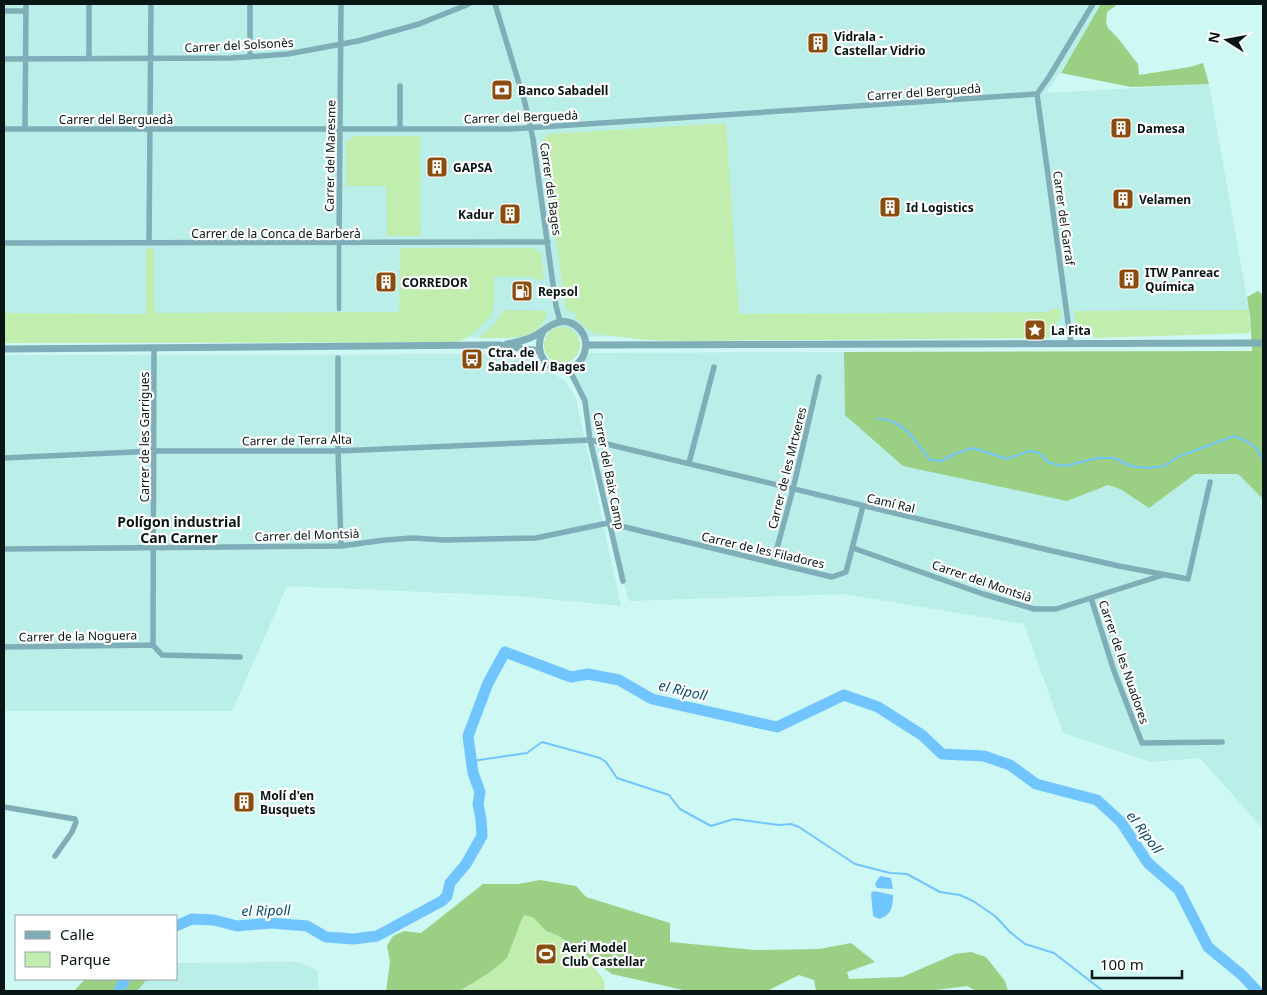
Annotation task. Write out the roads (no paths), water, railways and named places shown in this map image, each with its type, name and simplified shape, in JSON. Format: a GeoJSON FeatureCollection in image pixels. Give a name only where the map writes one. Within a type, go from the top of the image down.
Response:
{"type":"FeatureCollection","features":[{"type":"Feature","properties":{"kind":"street"},"geometry":{"type":"LineString","coordinates":[[25,128],[26,4]]}},
{"type":"Feature","properties":{"kind":"street"},"geometry":{"type":"LineString","coordinates":[[89,4],[89,58]]}},
{"type":"Feature","properties":{"kind":"street"},"geometry":{"type":"LineString","coordinates":[[149,243],[151,4]]}},
{"type":"Feature","properties":{"kind":"street"},"geometry":{"type":"LineString","coordinates":[[250,4],[250,57]]}},
{"type":"Feature","properties":{"kind":"street","name":"Carrer del Maresme"},"geometry":{"type":"LineString","coordinates":[[339,309],[341,4]]}},
{"type":"Feature","properties":{"kind":"street","name":"Carrer del Solsonès"},"geometry":{"type":"LineString","coordinates":[[4,58],[250,57],[288,54],[341,45],[419,24],[469,4]]}},
{"type":"Feature","properties":{"kind":"street","name":"Carrer del Bages"},"geometry":{"type":"LineString","coordinates":[[494,4],[531,128],[556,306],[560,321]]}},
{"type":"Feature","properties":{"kind":"street"},"geometry":{"type":"LineString","coordinates":[[1037,94],[1093,4]]}},
{"type":"Feature","properties":{"kind":"street"},"geometry":{"type":"LineString","coordinates":[[4,11],[26,11]]}},
{"type":"Feature","properties":{"kind":"street"},"geometry":{"type":"LineString","coordinates":[[400,86],[400,129]]}},
{"type":"Feature","properties":{"kind":"street","name":"Carrer del Berguedà"},"geometry":{"type":"LineString","coordinates":[[4,129],[531,128],[1037,94]]}},
{"type":"Feature","properties":{"kind":"street","name":"Carrer del Garraf"},"geometry":{"type":"LineString","coordinates":[[1037,94],[1071,344]]}},
{"type":"Feature","properties":{"kind":"street","name":"Carrer de la Conca de Barberà"},"geometry":{"type":"LineString","coordinates":[[4,243],[548,242]]}},
{"type":"Feature","properties":{"kind":"street"},"geometry":{"type":"LineString","coordinates":[[500,345],[531,338],[548,326],[560,321],[575,325],[585,337],[586,344],[582,358],[572,367],[565,369],[552,367],[546,363],[539,351],[540,338],[543,331]]}},
{"type":"Feature","properties":{"kind":"street"},"geometry":{"type":"LineString","coordinates":[[586,344],[1263,343]]}},
{"type":"Feature","properties":{"kind":"street"},"geometry":{"type":"LineString","coordinates":[[4,349],[500,345],[539,351]]}},
{"type":"Feature","properties":{"kind":"street","name":"Carrer de les Garrigues"},"geometry":{"type":"LineString","coordinates":[[153,645],[154,348]]}},
{"type":"Feature","properties":{"kind":"street"},"geometry":{"type":"LineString","coordinates":[[338,358],[341,546]]}},
{"type":"Feature","properties":{"kind":"street","name":"Carrer del Baix Camp"},"geometry":{"type":"LineString","coordinates":[[572,367],[571,373],[585,401],[590,440],[622,582]]}},
{"type":"Feature","properties":{"kind":"street"},"geometry":{"type":"LineString","coordinates":[[690,464],[714,367]]}},
{"type":"Feature","properties":{"kind":"street","name":"Carrer de les Mrtxeres"},"geometry":{"type":"LineString","coordinates":[[773,563],[820,377]]}},
{"type":"Feature","properties":{"kind":"street","name":"Carrer de Terra Alta"},"geometry":{"type":"LineString","coordinates":[[4,458],[154,451],[338,451],[590,440]]}},
{"type":"Feature","properties":{"kind":"street","name":"Camí Ral"},"geometry":{"type":"LineString","coordinates":[[590,440],[1119,566],[1188,579],[1210,482]]}},
{"type":"Feature","properties":{"kind":"street","name":"Carrer de les Filadores"},"geometry":{"type":"LineString","coordinates":[[608,523],[832,577],[846,572],[863,506]]}},
{"type":"Feature","properties":{"kind":"street","name":"Carrer del Montsià"},"geometry":{"type":"LineString","coordinates":[[4,549],[341,546],[413,538],[453,540],[536,538],[608,523]]}},
{"type":"Feature","properties":{"kind":"street","name":"Carrer del Montsià"},"geometry":{"type":"LineString","coordinates":[[853,548],[983,594],[1034,609],[1056,609],[1164,574]]}},
{"type":"Feature","properties":{"kind":"street","name":"Carrer de les Nuadores"},"geometry":{"type":"LineString","coordinates":[[1091,598],[1114,670],[1142,743],[1222,742]]}},
{"type":"Feature","properties":{"kind":"street"},"geometry":{"type":"LineString","coordinates":[[153,645],[162,655],[240,657]]}},
{"type":"Feature","properties":{"kind":"street","name":"Carrer de la Noguera"},"geometry":{"type":"LineString","coordinates":[[4,647],[153,645]]}},
{"type":"Feature","properties":{"kind":"street"},"geometry":{"type":"LineString","coordinates":[[4,807],[66,816],[76,820],[72,832],[55,856]]}},
{"type":"Feature","properties":{"kind":"water"},"geometry":{"type":"Polygon","coordinates":[[[880,876],[891,878],[893,889],[877,888],[875,884],[880,876]]]}},
{"type":"Feature","properties":{"kind":"water"},"geometry":{"type":"Polygon","coordinates":[[[874,891],[893,895],[889,913],[879,919],[873,916],[871,893],[874,891]]]}},
{"type":"Feature","properties":{"kind":"waterway"},"geometry":{"type":"LineString","coordinates":[[878,419],[895,422],[902,427],[930,460],[941,461],[973,448],[1007,459],[1029,451],[1039,453],[1049,463],[1066,466],[1097,458],[1114,458],[1131,466],[1147,468],[1164,466],[1180,456],[1234,436],[1252,445],[1259,452],[1263,461]]}},
{"type":"Feature","properties":{"kind":"waterway","name":"el Ripoll"},"geometry":{"type":"LineString","coordinates":[[178,925],[192,919],[214,920],[237,926],[271,923],[307,926],[326,937],[354,939],[377,936],[442,901],[447,896],[450,883],[466,864],[482,836],[478,804],[480,792],[473,773],[468,736],[488,683],[505,652],[571,677],[588,674],[619,680],[652,699],[777,727],[844,695],[878,707],[922,735],[942,754],[984,756],[1010,765],[1036,784],[1097,800],[1121,822],[1148,863],[1179,890],[1208,947],[1242,975],[1257,991]]}},
{"type":"Feature","properties":{"kind":"waterway"},"geometry":{"type":"LineString","coordinates":[[472,761],[527,753],[542,742],[600,758],[606,762],[617,778],[669,795],[680,809],[711,826],[734,819],[779,825],[791,824],[799,827],[855,864],[890,873],[907,874],[940,892],[960,895],[973,901],[995,916],[1025,944],[1054,953],[1103,991]]}},
{"type":"Feature","properties":{"kind":"waterway","name":"el Ripoll"},"geometry":{"type":"LineString","coordinates":[[119,991],[124,980]]}},
{"type":"Feature","properties":{"kind":"place","name":"Vidrala - Castellar Vidrio"},"geometry":{"type":"Point","coordinates":[818,43]}},
{"type":"Feature","properties":{"kind":"place","name":"Banco Sabadell"},"geometry":{"type":"Point","coordinates":[502,90]}},
{"type":"Feature","properties":{"kind":"place","name":"Damesa"},"geometry":{"type":"Point","coordinates":[1121,128]}},
{"type":"Feature","properties":{"kind":"place","name":"GAPSA"},"geometry":{"type":"Point","coordinates":[437,167]}},
{"type":"Feature","properties":{"kind":"place","name":"Velamen"},"geometry":{"type":"Point","coordinates":[1123,199]}},
{"type":"Feature","properties":{"kind":"place","name":"Id Logistics"},"geometry":{"type":"Point","coordinates":[890,207]}},
{"type":"Feature","properties":{"kind":"place","name":"Kadur"},"geometry":{"type":"Point","coordinates":[510,214]}},
{"type":"Feature","properties":{"kind":"place","name":"ITW Panreac Química"},"geometry":{"type":"Point","coordinates":[1129,279]}},
{"type":"Feature","properties":{"kind":"place","name":"CORREDOR"},"geometry":{"type":"Point","coordinates":[386,282]}},
{"type":"Feature","properties":{"kind":"place","name":"Repsol"},"geometry":{"type":"Point","coordinates":[522,291]}},
{"type":"Feature","properties":{"kind":"place","name":"La Fita"},"geometry":{"type":"Point","coordinates":[1035,330]}},
{"type":"Feature","properties":{"kind":"place","name":"Ctra. de Sabadell / Bages"},"geometry":{"type":"Point","coordinates":[472,359]}},
{"type":"Feature","properties":{"kind":"place","name":"Molí d'en Busquets"},"geometry":{"type":"Point","coordinates":[244,802]}},
{"type":"Feature","properties":{"kind":"place","name":"Aeri Model Club Castellar"},"geometry":{"type":"Point","coordinates":[546,954]}},
{"type":"Feature","properties":{"kind":"district","name":"Polígon industrial Can Carner"},"geometry":{"type":"Point","coordinates":[179,530]}}]}
